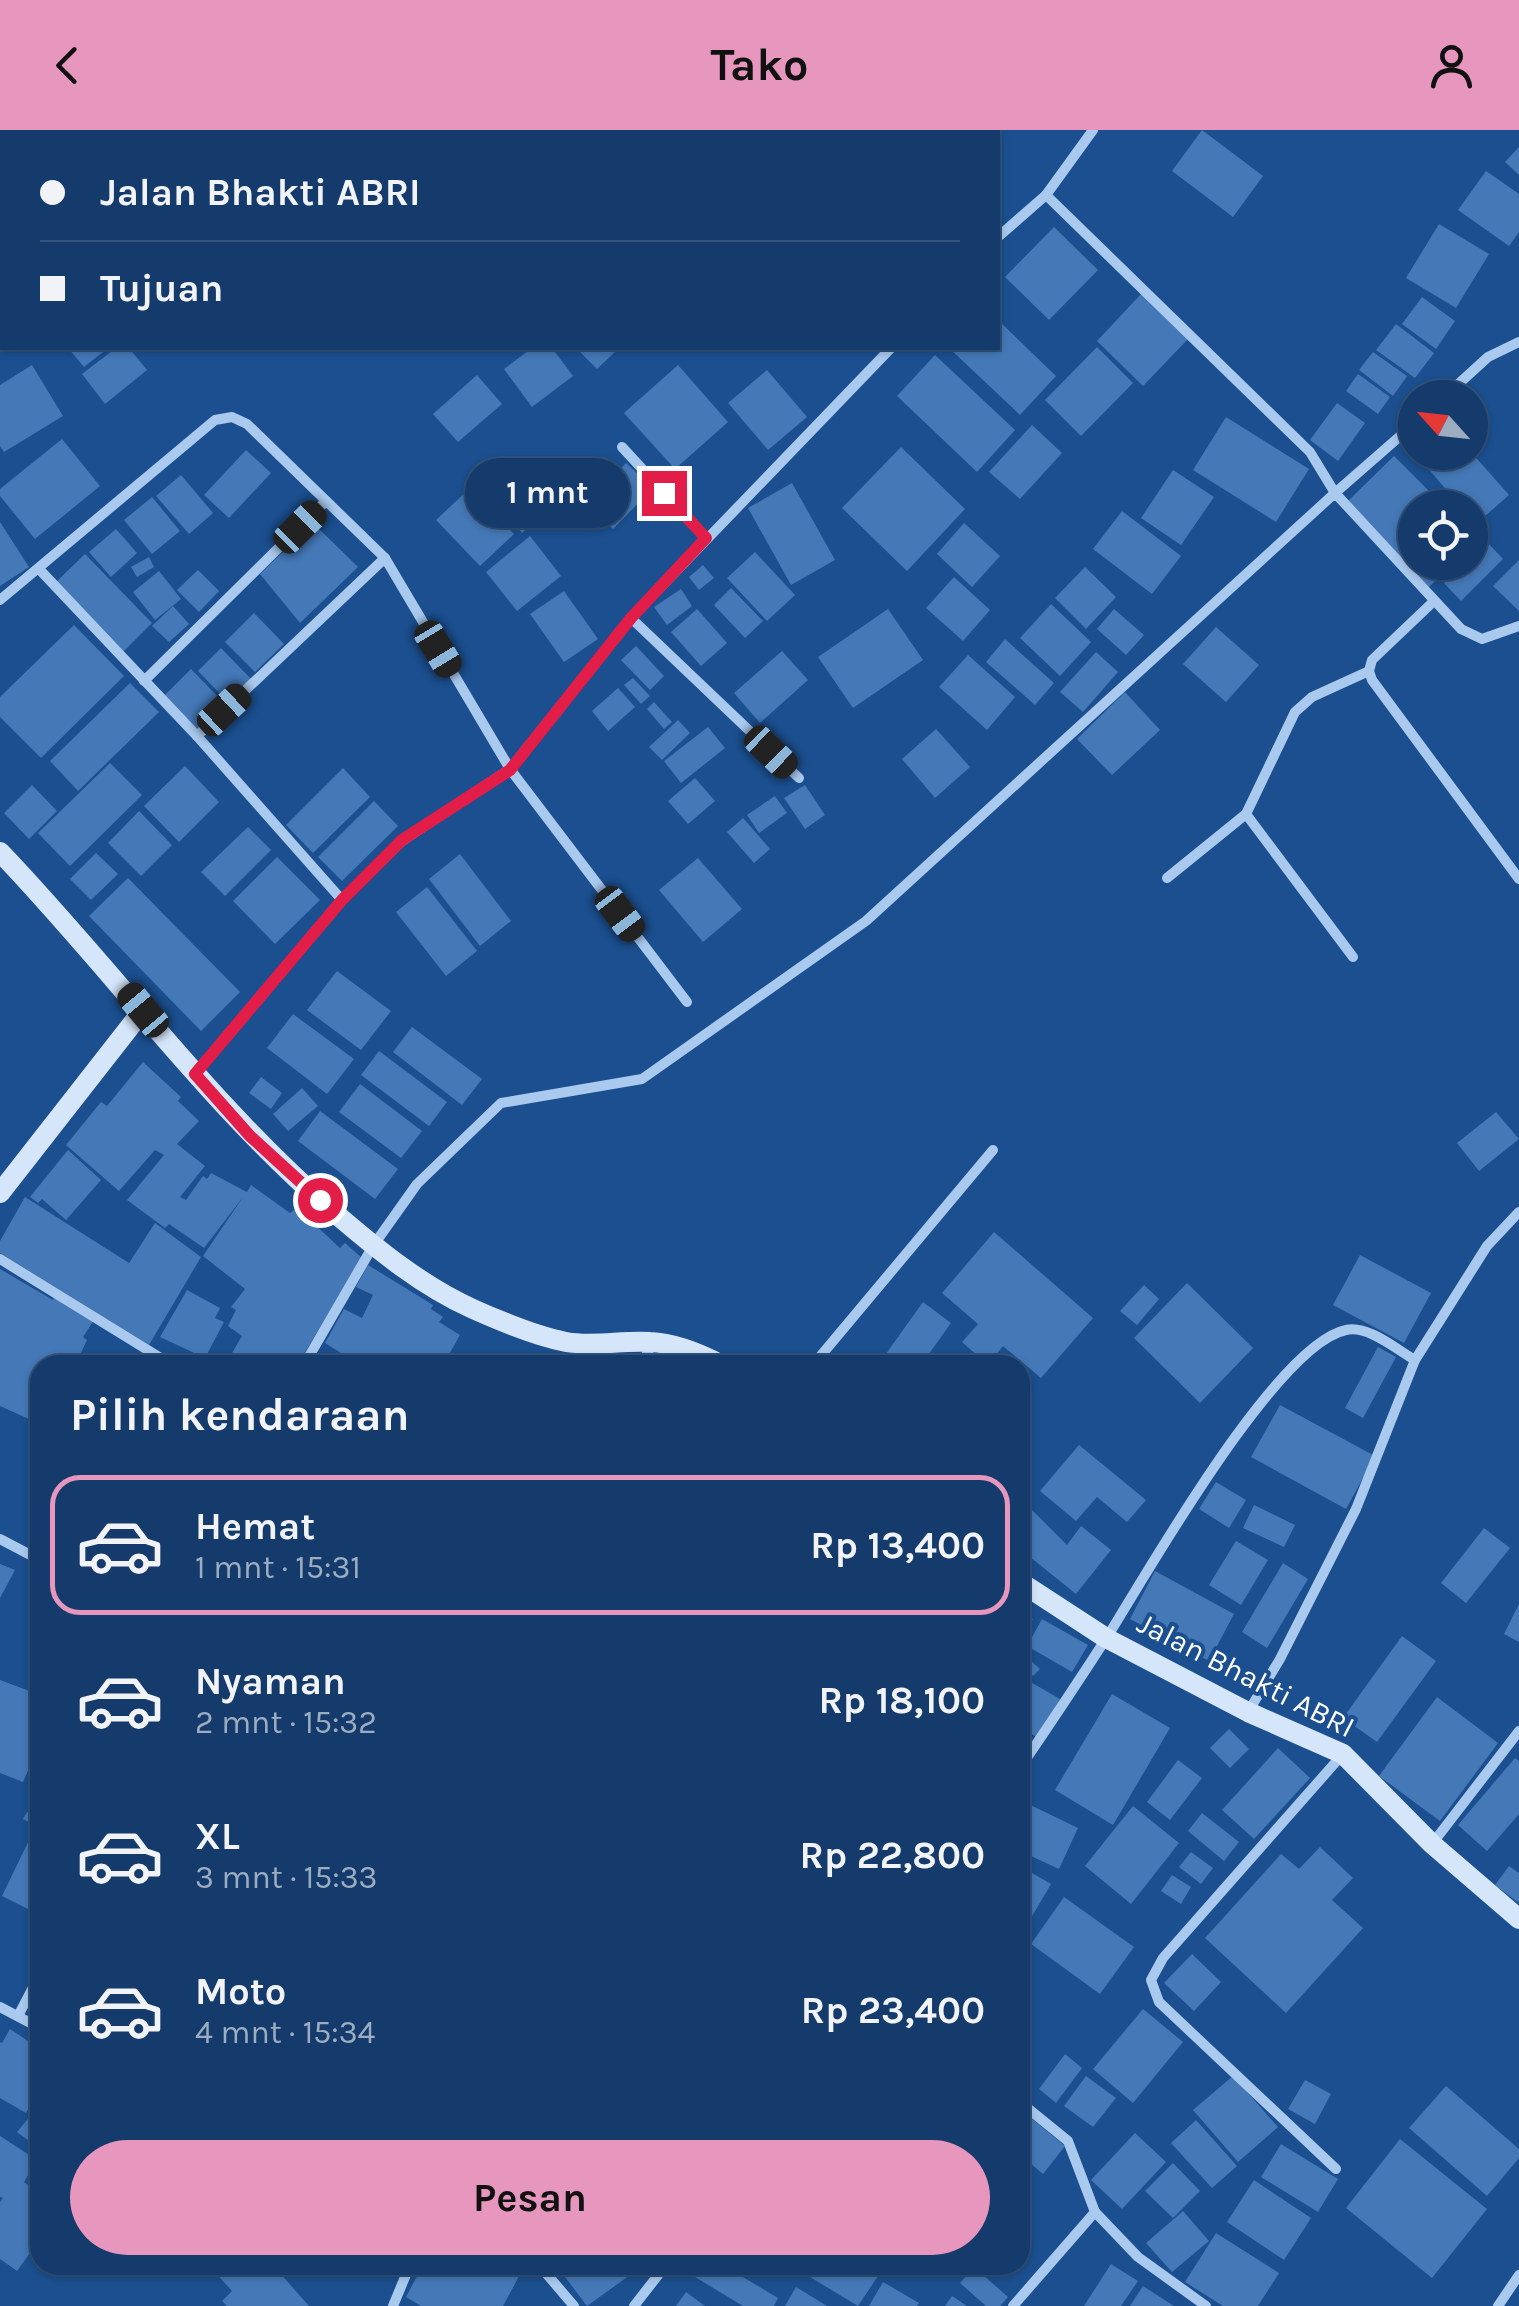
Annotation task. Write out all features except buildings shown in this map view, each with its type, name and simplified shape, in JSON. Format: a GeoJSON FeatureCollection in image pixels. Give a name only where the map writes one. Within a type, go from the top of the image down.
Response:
{"type":"FeatureCollection","features":[{"type":"Feature","properties":{"kind":"street"},"geometry":{"type":"LineString","coordinates":[[1000,235],[1046,195],[1094,130]]}},
{"type":"Feature","properties":{"kind":"street"},"geometry":{"type":"LineString","coordinates":[[1046,195],[1310,452],[1335,494],[1461,628],[1482,639],[1519,626]]}},
{"type":"Feature","properties":{"kind":"street"},"geometry":{"type":"LineString","coordinates":[[1463,380],[1488,357],[1519,342]]}},
{"type":"Feature","properties":{"kind":"street"},"geometry":{"type":"LineString","coordinates":[[195,1074],[342,900],[402,840],[510,770],[631,618],[888,350]]}},
{"type":"Feature","properties":{"kind":"street"},"geometry":{"type":"LineString","coordinates":[[0,600],[215,420],[232,417],[247,424],[384,558],[510,770],[687,1002]]}},
{"type":"Feature","properties":{"kind":"street"},"geometry":{"type":"LineString","coordinates":[[310,1355],[373,1246],[416,1184],[501,1103],[642,1079],[866,921],[1398,437]]}},
{"type":"Feature","properties":{"kind":"street"},"geometry":{"type":"LineString","coordinates":[[622,447],[706,538]]}},
{"type":"Feature","properties":{"kind":"street"},"geometry":{"type":"LineString","coordinates":[[144,681],[326,501]]}},
{"type":"Feature","properties":{"kind":"street"},"geometry":{"type":"LineString","coordinates":[[198,736],[384,558]]}},
{"type":"Feature","properties":{"kind":"street"},"geometry":{"type":"LineString","coordinates":[[38,570],[198,736],[342,900]]}},
{"type":"Feature","properties":{"kind":"street"},"geometry":{"type":"LineString","coordinates":[[1167,878],[1246,814],[1295,712],[1312,696],[1369,671],[1380,650],[1433,602]]}},
{"type":"Feature","properties":{"kind":"street"},"geometry":{"type":"LineString","coordinates":[[631,618],[799,778]]}},
{"type":"Feature","properties":{"kind":"street"},"geometry":{"type":"LineString","coordinates":[[1369,671],[1519,879]]}},
{"type":"Feature","properties":{"kind":"street"},"geometry":{"type":"LineString","coordinates":[[1246,814],[1353,957]]}},
{"type":"Feature","properties":{"kind":"street"},"geometry":{"type":"LineString","coordinates":[[0,852],[70,924],[264,1150],[373,1246],[424,1282],[506,1323],[568,1342],[654,1342],[702,1355]]}},
{"type":"Feature","properties":{"kind":"street"},"geometry":{"type":"LineString","coordinates":[[0,1193],[143,1010]]}},
{"type":"Feature","properties":{"kind":"street"},"geometry":{"type":"LineString","coordinates":[[821,1355],[993,1150]]}},
{"type":"Feature","properties":{"kind":"street"},"geometry":{"type":"LineString","coordinates":[[1248,1712],[1280,1659],[1356,1509],[1415,1360],[1487,1246],[1519,1212]]}},
{"type":"Feature","properties":{"kind":"street"},"geometry":{"type":"LineString","coordinates":[[0,1259],[156,1355]]}},
{"type":"Feature","properties":{"kind":"street"},"geometry":{"type":"LineString","coordinates":[[1030,1753],[1239,1430],[1292,1367],[1328,1338],[1344,1330],[1360,1329],[1415,1360]]}},
{"type":"Feature","properties":{"kind":"street"},"geometry":{"type":"LineString","coordinates":[[646,1355],[654,1342]]}},
{"type":"Feature","properties":{"kind":"street"},"geometry":{"type":"LineString","coordinates":[[0,1539],[30,1555]]}},
{"type":"Feature","properties":{"kind":"street","name":"Jalan Bhakti ABRI"},"geometry":{"type":"LineString","coordinates":[[1030,1589],[1106,1638],[1248,1712],[1343,1754],[1432,1844],[1519,1919]]}},
{"type":"Feature","properties":{"kind":"street"},"geometry":{"type":"LineString","coordinates":[[1432,1844],[1519,1731]]}},
{"type":"Feature","properties":{"kind":"street"},"geometry":{"type":"LineString","coordinates":[[1336,2169],[1158,2002],[1151,1980],[1163,1958],[1343,1754]]}},
{"type":"Feature","properties":{"kind":"street"},"geometry":{"type":"LineString","coordinates":[[18,2016],[30,1993]]}},
{"type":"Feature","properties":{"kind":"street"},"geometry":{"type":"LineString","coordinates":[[0,2007],[30,2023]]}},
{"type":"Feature","properties":{"kind":"street"},"geometry":{"type":"LineString","coordinates":[[1030,2109],[1068,2142],[1095,2212],[1138,2257],[1206,2306]]}},
{"type":"Feature","properties":{"kind":"street"},"geometry":{"type":"LineString","coordinates":[[1014,2306],[1095,2212]]}},
{"type":"Feature","properties":{"kind":"street"},"geometry":{"type":"LineString","coordinates":[[392,2306],[406,2275]]}},
{"type":"Feature","properties":{"kind":"street"},"geometry":{"type":"LineString","coordinates":[[547,2275],[574,2306]]}},
{"type":"Feature","properties":{"kind":"street"},"geometry":{"type":"LineString","coordinates":[[634,2306],[658,2275]]}},
{"type":"Feature","properties":{"kind":"street"},"geometry":{"type":"LineString","coordinates":[[1498,2306],[1519,2275]]}},
{"type":"Feature","properties":{"kind":"route"},"geometry":{"type":"LineString","coordinates":[[320,1200],[250,1136],[195,1074],[342,900],[402,840],[510,770],[631,618],[706,538],[664,493]]}}]}
